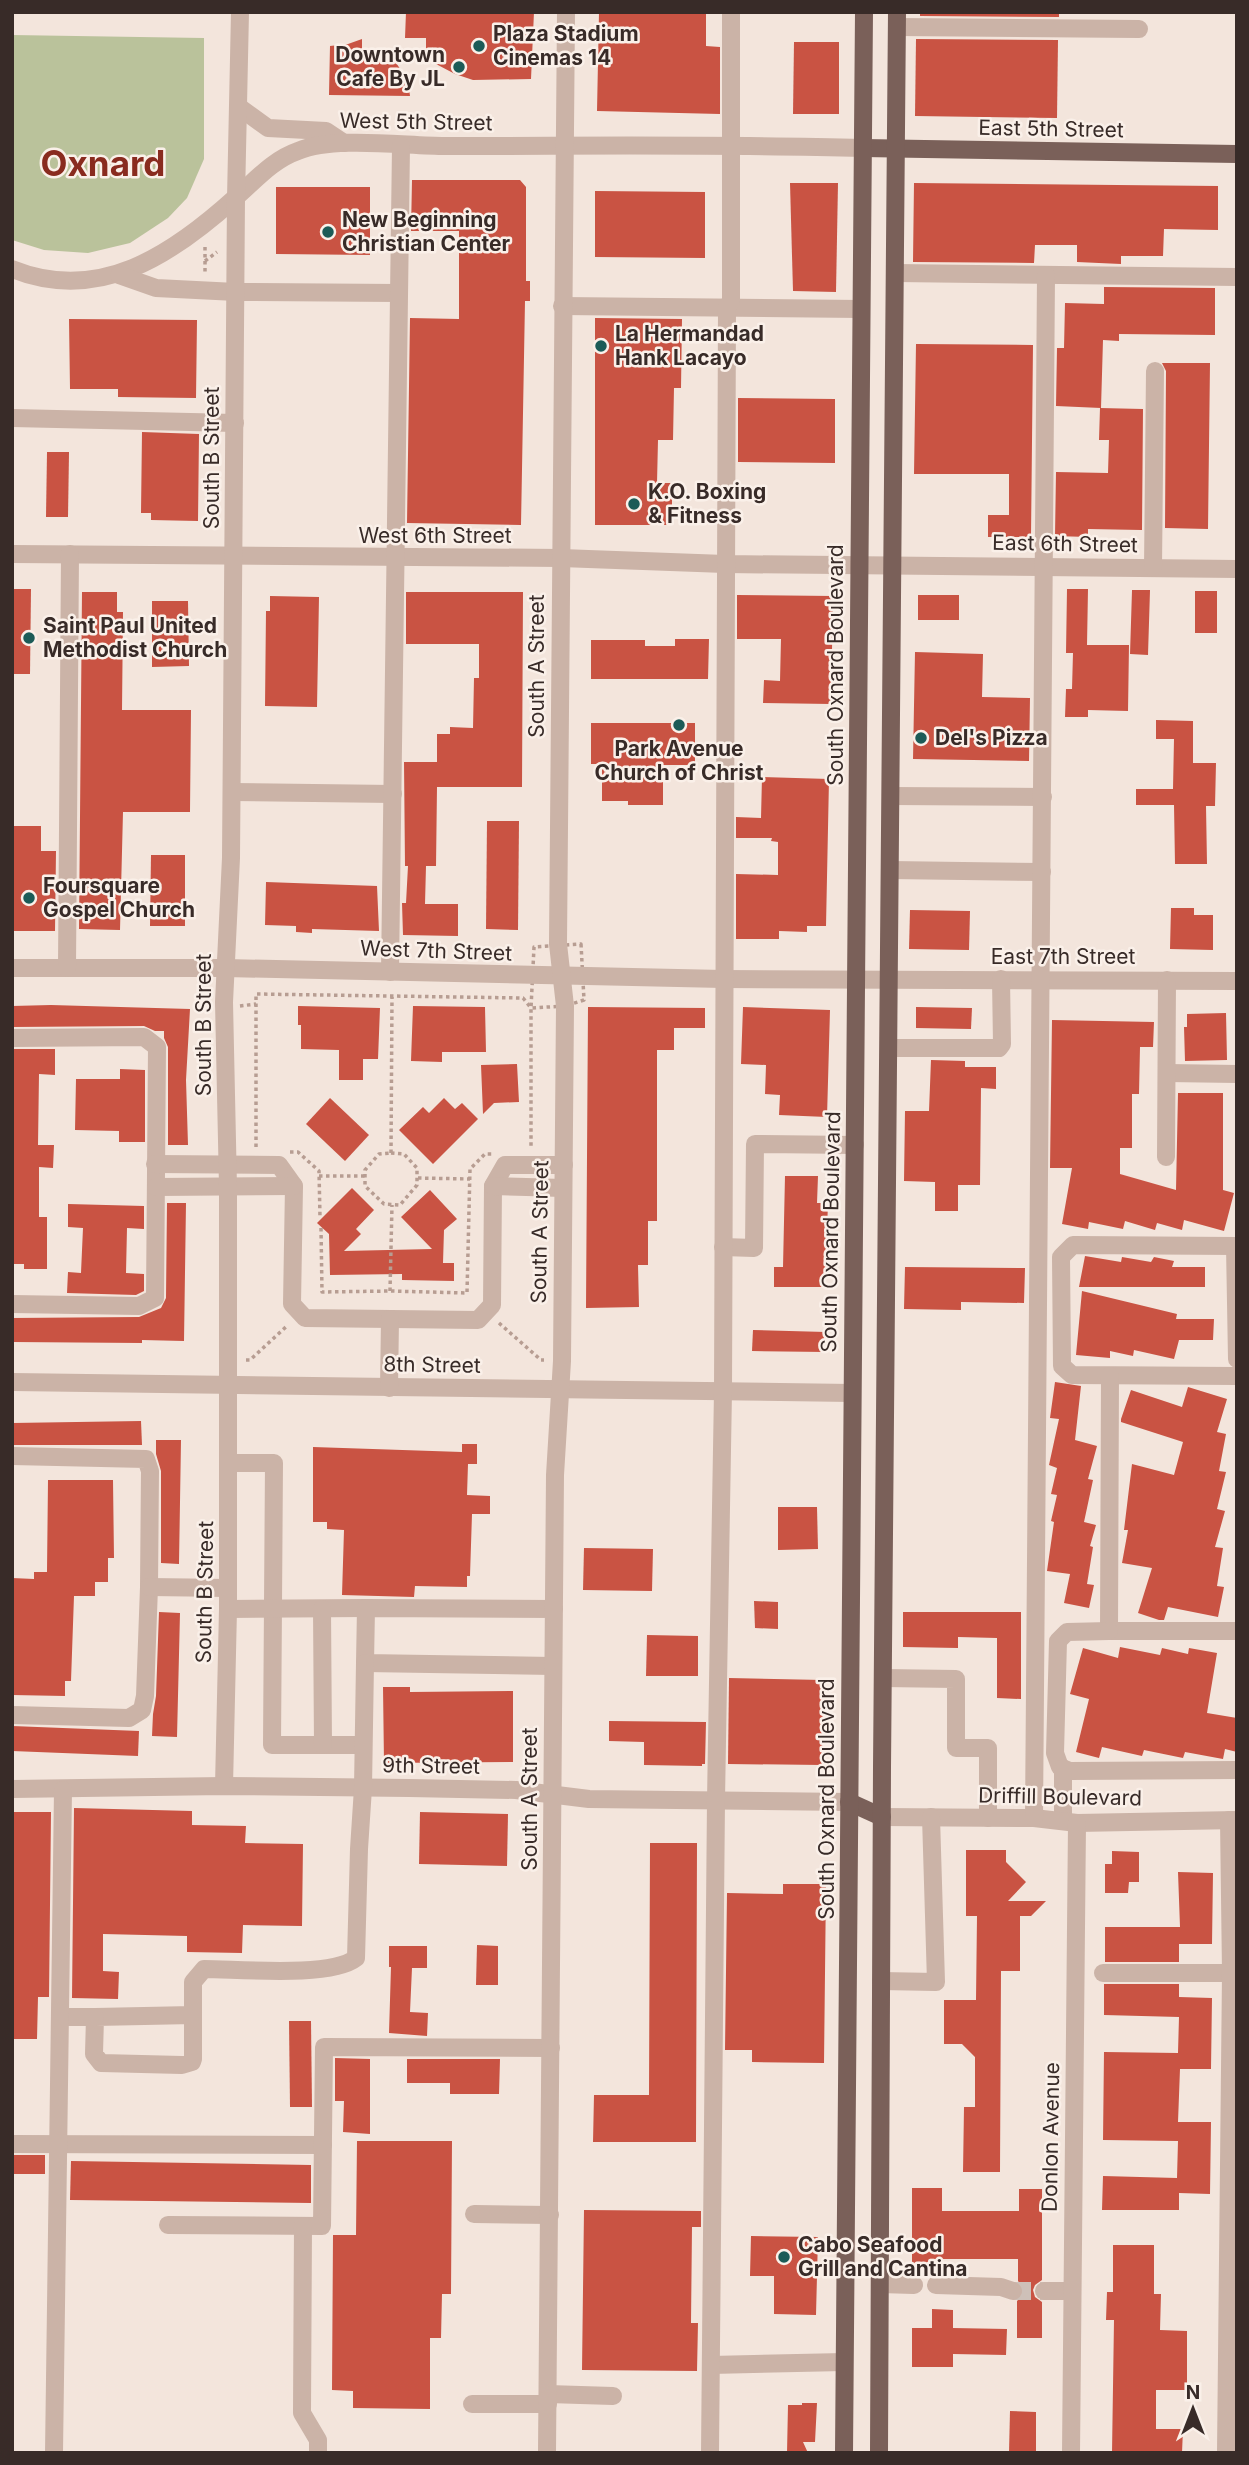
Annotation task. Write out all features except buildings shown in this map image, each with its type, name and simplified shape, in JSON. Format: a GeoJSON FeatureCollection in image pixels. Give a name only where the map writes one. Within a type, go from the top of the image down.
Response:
{"type":"FeatureCollection","features":[{"type":"Feature","properties":{"kind":"main road","name":"South Oxnard Boulevard"},"geometry":{"type":"LineString","coordinates":[[844,2453],[864,12]]}},
{"type":"Feature","properties":{"kind":"main road"},"geometry":{"type":"LineString","coordinates":[[878,2453],[897,20]]}},
{"type":"Feature","properties":{"kind":"main road","name":"East 5th Street"},"geometry":{"type":"LineString","coordinates":[[863,148],[1237,155]]}},
{"type":"Feature","properties":{"kind":"main road"},"geometry":{"type":"LineString","coordinates":[[849,1802],[882,1817]]}},
{"type":"Feature","properties":{"kind":"street","name":"South B Street"},"geometry":{"type":"LineString","coordinates":[[223,1786],[228,1609],[229,1187],[224,1002],[232,792],[240,12]]}},
{"type":"Feature","properties":{"kind":"street","name":"South A Street"},"geometry":{"type":"LineString","coordinates":[[547,2453],[553,1666],[559,1389],[562,1361],[564,1165],[565,1006],[558,944],[566,12]]}},
{"type":"Feature","properties":{"kind":"street"},"geometry":{"type":"LineString","coordinates":[[710,2453],[723,1391],[725,564],[727,307],[731,301],[731,12]]}},
{"type":"Feature","properties":{"kind":"street"},"geometry":{"type":"LineString","coordinates":[[897,20],[1139,29]]}},
{"type":"Feature","properties":{"kind":"street"},"geometry":{"type":"LineString","coordinates":[[239,107],[268,128],[326,131],[344,143]]}},
{"type":"Feature","properties":{"kind":"street","name":"West 5th Street"},"geometry":{"type":"LineString","coordinates":[[15,273],[60,281],[84,281],[119,275],[163,253],[205,225],[266,169],[298,150],[317,145],[344,143],[401,146],[863,148]]}},
{"type":"Feature","properties":{"kind":"street"},"geometry":{"type":"LineString","coordinates":[[390,972],[401,146]]}},
{"type":"Feature","properties":{"kind":"street"},"geometry":{"type":"LineString","coordinates":[[896,274],[1237,276]]}},
{"type":"Feature","properties":{"kind":"street"},"geometry":{"type":"LineString","coordinates":[[119,275],[156,288],[236,292],[399,293]]}},
{"type":"Feature","properties":{"kind":"street"},"geometry":{"type":"LineString","coordinates":[[1034,1818],[1046,275]]}},
{"type":"Feature","properties":{"kind":"street"},"geometry":{"type":"LineString","coordinates":[[562,306],[861,309]]}},
{"type":"Feature","properties":{"kind":"street"},"geometry":{"type":"LineString","coordinates":[[1153,568],[1155,371]]}},
{"type":"Feature","properties":{"kind":"street"},"geometry":{"type":"LineString","coordinates":[[12,418],[235,423]]}},
{"type":"Feature","properties":{"kind":"street","name":"West 6th Street"},"geometry":{"type":"LineString","coordinates":[[12,554],[561,558],[859,566]]}},
{"type":"Feature","properties":{"kind":"street"},"geometry":{"type":"LineString","coordinates":[[67,968],[71,554]]}},
{"type":"Feature","properties":{"kind":"street","name":"East 6th Street"},"geometry":{"type":"LineString","coordinates":[[859,566],[1237,569]]}},
{"type":"Feature","properties":{"kind":"street"},"geometry":{"type":"LineString","coordinates":[[232,792],[393,794]]}},
{"type":"Feature","properties":{"kind":"street"},"geometry":{"type":"LineString","coordinates":[[891,796],[1042,797]]}},
{"type":"Feature","properties":{"kind":"street"},"geometry":{"type":"LineString","coordinates":[[890,870],[1042,872]]}},
{"type":"Feature","properties":{"kind":"street","name":"West 7th Street"},"geometry":{"type":"LineString","coordinates":[[12,968],[226,968],[723,979],[858,979]]}},
{"type":"Feature","properties":{"kind":"street","name":"East 7th Street"},"geometry":{"type":"LineString","coordinates":[[858,979],[1237,981]]}},
{"type":"Feature","properties":{"kind":"street"},"geometry":{"type":"LineString","coordinates":[[889,1048],[999,1048],[1002,1044],[1001,979]]}},
{"type":"Feature","properties":{"kind":"street"},"geometry":{"type":"LineString","coordinates":[[1166,1157],[1167,980]]}},
{"type":"Feature","properties":{"kind":"street"},"geometry":{"type":"LineString","coordinates":[[12,1038],[144,1037],[157,1047],[155,1297],[139,1306],[12,1304]]}},
{"type":"Feature","properties":{"kind":"street"},"geometry":{"type":"LineString","coordinates":[[1167,1073],[1237,1074]]}},
{"type":"Feature","properties":{"kind":"street"},"geometry":{"type":"LineString","coordinates":[[723,1247],[754,1248],[755,1144],[855,1145]]}},
{"type":"Feature","properties":{"kind":"street"},"geometry":{"type":"LineString","coordinates":[[155,1164],[279,1165],[294,1186],[292,1304],[305,1318],[478,1320],[492,1305],[493,1186],[505,1165],[564,1165]]}},
{"type":"Feature","properties":{"kind":"street"},"geometry":{"type":"LineString","coordinates":[[156,1187],[294,1186]]}},
{"type":"Feature","properties":{"kind":"street"},"geometry":{"type":"LineString","coordinates":[[493,1186],[563,1188]]}},
{"type":"Feature","properties":{"kind":"street"},"geometry":{"type":"LineString","coordinates":[[1237,1359],[1236,1246],[1073,1245],[1061,1257],[1062,1366],[1072,1375],[1237,1376]]}},
{"type":"Feature","properties":{"kind":"street"},"geometry":{"type":"LineString","coordinates":[[389,1388],[390,1319]]}},
{"type":"Feature","properties":{"kind":"street"},"geometry":{"type":"LineString","coordinates":[[1109,1631],[1110,1376]]}},
{"type":"Feature","properties":{"kind":"street","name":"8th Street"},"geometry":{"type":"LineString","coordinates":[[12,1382],[852,1393]]}},
{"type":"Feature","properties":{"kind":"street"},"geometry":{"type":"LineString","coordinates":[[12,1456],[146,1459],[150,1471],[149,1587],[145,1696],[142,1710],[129,1718],[12,1715]]}},
{"type":"Feature","properties":{"kind":"street"},"geometry":{"type":"LineString","coordinates":[[228,1463],[274,1463],[272,1745],[363,1745]]}},
{"type":"Feature","properties":{"kind":"street"},"geometry":{"type":"LineString","coordinates":[[149,1587],[228,1588]]}},
{"type":"Feature","properties":{"kind":"street"},"geometry":{"type":"LineString","coordinates":[[95,2017],[94,2054],[101,2063],[182,2065],[193,2059],[193,1982],[204,1969],[316,1970],[349,1964],[356,1958],[363,1788],[366,1608]]}},
{"type":"Feature","properties":{"kind":"street"},"geometry":{"type":"LineString","coordinates":[[228,1609],[554,1609]]}},
{"type":"Feature","properties":{"kind":"street"},"geometry":{"type":"LineString","coordinates":[[322,1609],[323,1745]]}},
{"type":"Feature","properties":{"kind":"street","name":"Donlon Avenue"},"geometry":{"type":"LineString","coordinates":[[1071,2453],[1070,1822],[1063,1768],[1060,1767],[1055,1753],[1058,1641],[1067,1632],[1237,1631]]}},
{"type":"Feature","properties":{"kind":"street"},"geometry":{"type":"LineString","coordinates":[[365,1663],[553,1666]]}},
{"type":"Feature","properties":{"kind":"street"},"geometry":{"type":"LineString","coordinates":[[883,1678],[956,1679],[956,1748],[988,1748],[988,1818]]}},
{"type":"Feature","properties":{"kind":"street"},"geometry":{"type":"LineString","coordinates":[[1063,1768],[1070,1771],[1237,1770]]}},
{"type":"Feature","properties":{"kind":"street","name":"9th Street"},"geometry":{"type":"LineString","coordinates":[[12,1789],[223,1786],[516,1790],[589,1799],[849,1802]]}},
{"type":"Feature","properties":{"kind":"street"},"geometry":{"type":"LineString","coordinates":[[54,2453],[63,1790]]}},
{"type":"Feature","properties":{"kind":"street","name":"Driffill Boulevard"},"geometry":{"type":"LineString","coordinates":[[882,1817],[1034,1818],[1070,1822],[1233,1820]]}},
{"type":"Feature","properties":{"kind":"street"},"geometry":{"type":"LineString","coordinates":[[881,1981],[936,1982],[931,1817]]}},
{"type":"Feature","properties":{"kind":"street"},"geometry":{"type":"LineString","coordinates":[[1226,2453],[1232,2344],[1233,1820]]}},
{"type":"Feature","properties":{"kind":"street"},"geometry":{"type":"LineString","coordinates":[[1103,1973],[1231,1973]]}},
{"type":"Feature","properties":{"kind":"street"},"geometry":{"type":"LineString","coordinates":[[60,2017],[193,2015]]}},
{"type":"Feature","properties":{"kind":"street"},"geometry":{"type":"LineString","coordinates":[[168,2225],[322,2226],[324,2047],[551,2048]]}},
{"type":"Feature","properties":{"kind":"street"},"geometry":{"type":"LineString","coordinates":[[12,2144],[323,2145]]}},
{"type":"Feature","properties":{"kind":"street"},"geometry":{"type":"LineString","coordinates":[[474,2214],[550,2215]]}},
{"type":"Feature","properties":{"kind":"street"},"geometry":{"type":"LineString","coordinates":[[303,2226],[302,2413],[318,2440],[318,2453]]}},
{"type":"Feature","properties":{"kind":"street"},"geometry":{"type":"LineString","coordinates":[[880,2284],[914,2285]]}},
{"type":"Feature","properties":{"kind":"street"},"geometry":{"type":"LineString","coordinates":[[936,2285],[1001,2287],[1013,2291]]}},
{"type":"Feature","properties":{"kind":"street"},"geometry":{"type":"LineString","coordinates":[[1044,2291],[1072,2291]]}},
{"type":"Feature","properties":{"kind":"street"},"geometry":{"type":"LineString","coordinates":[[711,2365],[845,2362]]}},
{"type":"Feature","properties":{"kind":"street"},"geometry":{"type":"LineString","coordinates":[[472,2404],[613,2396]]}},
{"type":"Feature","properties":{"kind":"path"},"geometry":{"type":"LineString","coordinates":[[205,247],[205,278]]}},
{"type":"Feature","properties":{"kind":"path"},"geometry":{"type":"LineString","coordinates":[[205,261],[220,250]]}},
{"type":"Feature","properties":{"kind":"path"},"geometry":{"type":"LineString","coordinates":[[256,1152],[256,994],[523,999],[531,1008],[531,1153]]}},
{"type":"Feature","properties":{"kind":"path"},"geometry":{"type":"LineString","coordinates":[[391,1153],[392,997]]}},
{"type":"Feature","properties":{"kind":"path"},"geometry":{"type":"LineString","coordinates":[[284,1152],[298,1152],[319,1171],[320,1216]]}},
{"type":"Feature","properties":{"kind":"path"},"geometry":{"type":"LineString","coordinates":[[391,1153],[404,1154],[417,1168],[418,1178],[417,1185],[400,1205],[392,1205],[384,1204],[365,1186],[365,1176],[365,1170],[379,1154],[391,1153]]}},
{"type":"Feature","properties":{"kind":"path"},"geometry":{"type":"LineString","coordinates":[[228,1359],[250,1360],[322,1292],[467,1293],[470,1169],[485,1154],[496,1154]]}},
{"type":"Feature","properties":{"kind":"path"},"geometry":{"type":"LineString","coordinates":[[319,1175],[365,1176]]}},
{"type":"Feature","properties":{"kind":"path"},"geometry":{"type":"LineString","coordinates":[[418,1178],[470,1179]]}},
{"type":"Feature","properties":{"kind":"path"},"geometry":{"type":"LineString","coordinates":[[390,1291],[392,1205]]}},
{"type":"Feature","properties":{"kind":"path"},"geometry":{"type":"LineString","coordinates":[[320,1228],[322,1292]]}},
{"type":"Feature","properties":{"kind":"path"},"geometry":{"type":"LineString","coordinates":[[486,1311],[541,1360],[562,1361]]}},
{"type":"Feature","properties":{"kind":"green space"},"geometry":{"type":"Polygon","coordinates":[[[12,35],[204,38],[204,159],[187,198],[168,218],[130,243],[88,253],[44,250],[12,240],[12,35]]]}},
{"type":"Feature","properties":{"kind":"tunnel"},"geometry":{"type":"LineString","coordinates":[[1013,2291],[1044,2291]]}},
{"type":"Feature","properties":{"kind":"place","name":"Plaza Stadium Cinemas 14"},"geometry":{"type":"Point","coordinates":[479,46]}},
{"type":"Feature","properties":{"kind":"place","name":"Downtown Cafe By JL"},"geometry":{"type":"Point","coordinates":[459,67]}},
{"type":"Feature","properties":{"kind":"place","name":"New Beginning Christian Center"},"geometry":{"type":"Point","coordinates":[328,232]}},
{"type":"Feature","properties":{"kind":"place","name":"La Hermandad Hank Lacayo"},"geometry":{"type":"Point","coordinates":[601,346]}},
{"type":"Feature","properties":{"kind":"place","name":"K.O. Boxing & Fitness"},"geometry":{"type":"Point","coordinates":[634,504]}},
{"type":"Feature","properties":{"kind":"place","name":"Saint Paul United Methodist Church"},"geometry":{"type":"Point","coordinates":[29,638]}},
{"type":"Feature","properties":{"kind":"place","name":"Park Avenue Church of Christ"},"geometry":{"type":"Point","coordinates":[679,725]}},
{"type":"Feature","properties":{"kind":"place","name":"Del's Pizza"},"geometry":{"type":"Point","coordinates":[921,738]}},
{"type":"Feature","properties":{"kind":"place","name":"Foursquare Gospel Church"},"geometry":{"type":"Point","coordinates":[29,898]}},
{"type":"Feature","properties":{"kind":"place","name":"Cabo Seafood Grill and Cantina"},"geometry":{"type":"Point","coordinates":[784,2257]}},
{"type":"Feature","properties":{"kind":"district","name":"Oxnard"},"geometry":{"type":"Point","coordinates":[103,164]}}]}
